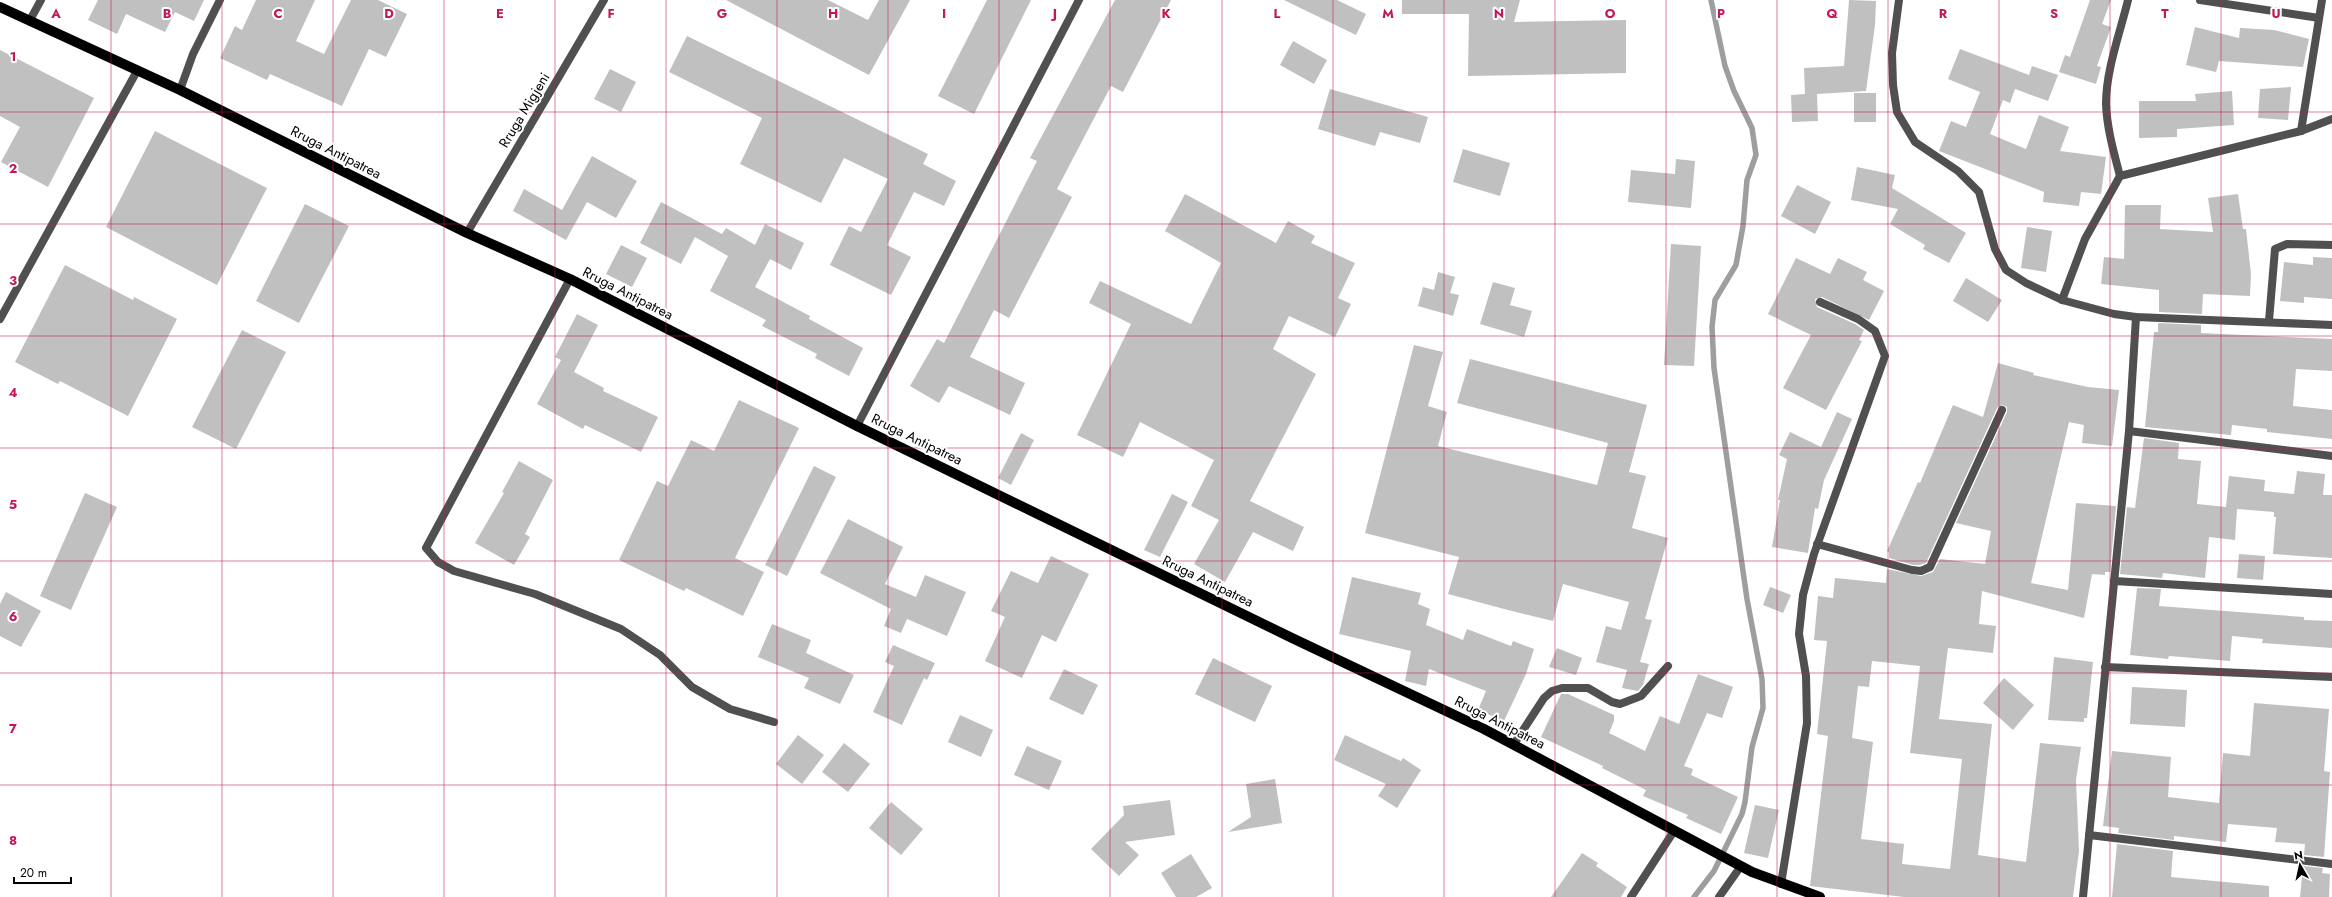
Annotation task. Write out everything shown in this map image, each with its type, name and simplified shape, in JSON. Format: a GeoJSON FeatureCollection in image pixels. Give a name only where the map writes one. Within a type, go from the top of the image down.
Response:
{"type":"FeatureCollection","features":[{"type":"Feature","properties":{"kind":"main road","name":"Rruga Antipatrea"},"geometry":{"type":"LineString","coordinates":[[0,7],[180,90],[466,234],[570,279],[857,426],[1514,744],[1741,866],[1781,884],[1820,897]]}},
{"type":"Feature","properties":{"kind":"street"},"geometry":{"type":"LineString","coordinates":[[30,20],[41,0]]}},
{"type":"Feature","properties":{"kind":"street"},"geometry":{"type":"LineString","coordinates":[[180,90],[193,54],[220,0]]}},
{"type":"Feature","properties":{"kind":"street","name":"Rruga Migjeni"},"geometry":{"type":"LineString","coordinates":[[466,234],[604,0]]}},
{"type":"Feature","properties":{"kind":"street"},"geometry":{"type":"LineString","coordinates":[[857,426],[1078,0]]}},
{"type":"Feature","properties":{"kind":"street"},"geometry":{"type":"LineString","coordinates":[[1899,0],[1892,54],[1893,85],[1897,112],[1915,142],[1958,171],[1979,192],[1995,249],[2006,270],[2026,283],[2062,300],[2114,314],[2136,317],[2269,321],[2332,325]]}},
{"type":"Feature","properties":{"kind":"street"},"geometry":{"type":"LineString","coordinates":[[2062,300],[2085,239],[2120,176],[2108,123],[2106,103],[2109,77],[2128,0]]}},
{"type":"Feature","properties":{"kind":"street"},"geometry":{"type":"LineString","coordinates":[[2200,0],[2319,18]]}},
{"type":"Feature","properties":{"kind":"street"},"geometry":{"type":"LineString","coordinates":[[2300,131],[2322,0]]}},
{"type":"Feature","properties":{"kind":"street"},"geometry":{"type":"LineString","coordinates":[[0,319],[137,71]]}},
{"type":"Feature","properties":{"kind":"street"},"geometry":{"type":"LineString","coordinates":[[2120,176],[2300,131],[2332,119]]}},
{"type":"Feature","properties":{"kind":"street"},"geometry":{"type":"LineString","coordinates":[[2269,321],[2275,250],[2287,244],[2332,245]]}},
{"type":"Feature","properties":{"kind":"street"},"geometry":{"type":"LineString","coordinates":[[570,279],[426,548],[438,562],[454,571],[535,594],[621,629],[660,655],[692,687],[730,709],[774,722]]}},
{"type":"Feature","properties":{"kind":"street"},"geometry":{"type":"LineString","coordinates":[[1781,884],[1807,723],[1806,676],[1799,634],[1803,594],[1817,544],[1885,356],[1875,331],[1858,320],[1820,302]]}},
{"type":"Feature","properties":{"kind":"street"},"geometry":{"type":"LineString","coordinates":[[2083,897],[2129,431],[2136,317]]}},
{"type":"Feature","properties":{"kind":"street"},"geometry":{"type":"LineString","coordinates":[[1817,544],[1912,570],[1921,571],[1930,567],[2002,410]]}},
{"type":"Feature","properties":{"kind":"street"},"geometry":{"type":"LineString","coordinates":[[2129,431],[2332,456]]}},
{"type":"Feature","properties":{"kind":"street"},"geometry":{"type":"LineString","coordinates":[[2114,581],[2332,594]]}},
{"type":"Feature","properties":{"kind":"street"},"geometry":{"type":"LineString","coordinates":[[1514,744],[1544,698],[1552,691],[1562,688],[1588,688],[1612,702],[1620,704],[1641,696],[1668,666]]}},
{"type":"Feature","properties":{"kind":"street"},"geometry":{"type":"LineString","coordinates":[[2105,667],[2332,677]]}},
{"type":"Feature","properties":{"kind":"street"},"geometry":{"type":"LineString","coordinates":[[1631,897],[1674,831]]}},
{"type":"Feature","properties":{"kind":"street"},"geometry":{"type":"LineString","coordinates":[[2089,835],[2332,864]]}},
{"type":"Feature","properties":{"kind":"street"},"geometry":{"type":"LineString","coordinates":[[1719,897],[1741,866]]}},
{"type":"Feature","properties":{"kind":"building"},"geometry":{"type":"Polygon","coordinates":[[[98,0],[204,0],[194,21],[175,12],[165,32],[126,14],[117,34],[88,20],[98,0]]]}},
{"type":"Feature","properties":{"kind":"building"},"geometry":{"type":"Polygon","coordinates":[[[256,0],[315,0],[296,41],[324,54],[351,0],[378,0],[407,14],[386,57],[369,49],[342,106],[270,74],[267,80],[220,58],[235,26],[242,30],[256,0]]]}},
{"type":"Feature","properties":{"kind":"building"},"geometry":{"type":"Polygon","coordinates":[[[726,0],[828,0],[868,20],[879,0],[910,0],[869,75],[726,0]]]}},
{"type":"Feature","properties":{"kind":"building"},"geometry":{"type":"Polygon","coordinates":[[[987,0],[1031,0],[974,114],[938,96],[987,0]]]}},
{"type":"Feature","properties":{"kind":"building"},"geometry":{"type":"Polygon","coordinates":[[[1115,0],[1171,0],[1123,92],[1111,86],[1057,189],[1072,197],[1009,318],[994,310],[970,357],[1025,383],[1010,415],[949,386],[939,403],[910,386],[937,339],[944,343],[1037,161],[1030,158],[1115,0]]]}},
{"type":"Feature","properties":{"kind":"building"},"geometry":{"type":"Polygon","coordinates":[[[1284,0],[1337,0],[1366,14],[1356,35],[1284,0]]]}},
{"type":"Feature","properties":{"kind":"building"},"geometry":{"type":"Polygon","coordinates":[[[1402,0],[1520,0],[1514,22],[1626,20],[1626,73],[1468,76],[1469,14],[1402,14],[1402,0]]]}},
{"type":"Feature","properties":{"kind":"building"},"geometry":{"type":"Polygon","coordinates":[[[1849,0],[1876,1],[1875,25],[1866,91],[1817,94],[1818,121],[1792,122],[1791,95],[1805,94],[1804,68],[1844,66],[1849,0]]]}},
{"type":"Feature","properties":{"kind":"building"},"geometry":{"type":"Polygon","coordinates":[[[2090,0],[2111,0],[2102,24],[2111,27],[2097,66],[2101,67],[2096,84],[2059,72],[2065,55],[2070,57],[2090,0]]]}},
{"type":"Feature","properties":{"kind":"building"},"geometry":{"type":"Polygon","coordinates":[[[2195,27],[2239,38],[2240,28],[2274,30],[2309,39],[2303,67],[2219,61],[2216,72],[2186,65],[2195,27]]]}},
{"type":"Feature","properties":{"kind":"building"},"geometry":{"type":"Polygon","coordinates":[[[687,36],[928,154],[923,164],[956,181],[944,206],[914,192],[887,245],[911,257],[891,295],[830,265],[849,226],[861,232],[888,179],[844,158],[821,203],[740,164],[762,118],[669,72],[687,36]]]}},
{"type":"Feature","properties":{"kind":"building"},"geometry":{"type":"Polygon","coordinates":[[[1293,41],[1327,60],[1314,84],[1280,65],[1293,41]]]}},
{"type":"Feature","properties":{"kind":"building"},"geometry":{"type":"Polygon","coordinates":[[[1960,49],[2029,75],[2032,66],[2058,75],[2048,101],[2015,89],[2010,103],[2003,100],[1990,134],[2026,149],[2039,115],[2069,127],[2060,151],[2106,157],[2101,194],[2081,192],[2079,206],[2043,202],[2044,192],[1939,151],[1951,121],[1966,127],[1980,92],[1948,79],[1960,49]]]}},
{"type":"Feature","properties":{"kind":"building"},"geometry":{"type":"Polygon","coordinates":[[[0,50],[94,98],[48,187],[1,162],[20,127],[0,116],[0,50]]]}},
{"type":"Feature","properties":{"kind":"building"},"geometry":{"type":"Polygon","coordinates":[[[610,69],[636,82],[621,112],[594,99],[610,69]]]}},
{"type":"Feature","properties":{"kind":"building"},"geometry":{"type":"Polygon","coordinates":[[[2291,87],[2288,120],[2258,118],[2260,89],[2291,87]]]}},
{"type":"Feature","properties":{"kind":"building"},"geometry":{"type":"Polygon","coordinates":[[[1330,89],[1428,117],[1420,143],[1380,132],[1375,146],[1318,129],[1330,89]]]}},
{"type":"Feature","properties":{"kind":"building"},"geometry":{"type":"Polygon","coordinates":[[[2232,91],[2234,125],[2177,129],[2177,137],[2139,138],[2139,101],[2196,101],[2195,94],[2232,91]]]}},
{"type":"Feature","properties":{"kind":"building"},"geometry":{"type":"Polygon","coordinates":[[[1854,93],[1876,93],[1876,122],[1854,122],[1854,93]]]}},
{"type":"Feature","properties":{"kind":"building"},"geometry":{"type":"Polygon","coordinates":[[[155,131],[267,188],[217,285],[106,227],[155,131]]]}},
{"type":"Feature","properties":{"kind":"building"},"geometry":{"type":"Polygon","coordinates":[[[1463,149],[1510,163],[1500,196],[1453,182],[1463,149]]]}},
{"type":"Feature","properties":{"kind":"building"},"geometry":{"type":"Polygon","coordinates":[[[592,156],[637,181],[616,218],[587,202],[566,240],[513,211],[524,189],[562,210],[592,156]]]}},
{"type":"Feature","properties":{"kind":"building"},"geometry":{"type":"Polygon","coordinates":[[[1676,159],[1695,161],[1691,208],[1628,202],[1631,170],[1675,174],[1676,159]]]}},
{"type":"Feature","properties":{"kind":"building"},"geometry":{"type":"Polygon","coordinates":[[[1857,167],[1895,175],[1892,188],[1966,233],[1949,263],[1923,249],[1925,245],[1890,224],[1898,209],[1851,200],[1857,167]]]}},
{"type":"Feature","properties":{"kind":"building"},"geometry":{"type":"Polygon","coordinates":[[[1797,185],[1831,202],[1815,234],[1781,216],[1797,185]]]}},
{"type":"Feature","properties":{"kind":"building"},"geometry":{"type":"Polygon","coordinates":[[[1185,194],[1276,243],[1288,221],[1315,236],[1311,243],[1355,263],[1338,298],[1351,304],[1335,337],[1289,316],[1273,349],[1316,374],[1250,501],[1304,527],[1293,551],[1253,532],[1225,582],[1194,564],[1219,520],[1191,506],[1214,460],[1140,422],[1123,457],[1077,435],[1131,324],[1089,303],[1100,281],[1191,324],[1221,263],[1165,231],[1185,194]]]}},
{"type":"Feature","properties":{"kind":"building"},"geometry":{"type":"Polygon","coordinates":[[[2238,194],[2243,229],[2246,229],[2251,274],[2250,296],[2203,294],[2202,314],[2159,312],[2159,290],[2101,284],[2104,257],[2124,259],[2125,205],[2161,205],[2160,229],[2213,232],[2208,198],[2238,194]]]}},
{"type":"Feature","properties":{"kind":"building"},"geometry":{"type":"Polygon","coordinates":[[[661,202],[722,234],[726,228],[755,245],[765,224],[804,243],[791,270],[770,259],[755,287],[810,316],[809,319],[863,348],[849,376],[815,358],[817,354],[762,326],[766,320],[710,291],[728,256],[695,237],[681,264],[640,243],[661,202]]]}},
{"type":"Feature","properties":{"kind":"building"},"geometry":{"type":"Polygon","coordinates":[[[305,204],[349,226],[299,323],[256,301],[305,204]]]}},
{"type":"Feature","properties":{"kind":"building"},"geometry":{"type":"Polygon","coordinates":[[[2027,227],[2052,231],[2046,272],[2021,268],[2027,227]]]}},
{"type":"Feature","properties":{"kind":"building"},"geometry":{"type":"Polygon","coordinates":[[[1671,244],[1701,246],[1694,366],[1664,365],[1671,244]]]}},
{"type":"Feature","properties":{"kind":"building"},"geometry":{"type":"Polygon","coordinates":[[[621,245],[647,258],[632,287],[606,274],[621,245]]]}},
{"type":"Feature","properties":{"kind":"building"},"geometry":{"type":"Polygon","coordinates":[[[2313,257],[2332,258],[2332,299],[2304,297],[2304,303],[2280,301],[2284,262],[2313,265],[2313,257]]]}},
{"type":"Feature","properties":{"kind":"building"},"geometry":{"type":"Polygon","coordinates":[[[1796,258],[1830,274],[1838,258],[1867,272],[1863,280],[1884,291],[1869,320],[1822,297],[1815,299],[1817,307],[1855,324],[1864,330],[1859,340],[1862,341],[1826,410],[1783,388],[1811,335],[1768,314],[1796,258]]]}},
{"type":"Feature","properties":{"kind":"building"},"geometry":{"type":"Polygon","coordinates":[[[65,265],[133,300],[134,297],[177,319],[128,416],[60,381],[58,384],[15,362],[65,265]]]}},
{"type":"Feature","properties":{"kind":"building"},"geometry":{"type":"Polygon","coordinates":[[[1438,272],[1455,277],[1450,293],[1459,295],[1453,316],[1418,306],[1423,287],[1434,290],[1438,272]]]}},
{"type":"Feature","properties":{"kind":"building"},"geometry":{"type":"Polygon","coordinates":[[[1966,278],[2002,300],[1988,322],[1953,301],[1966,278]]]}},
{"type":"Feature","properties":{"kind":"building"},"geometry":{"type":"Polygon","coordinates":[[[1493,282],[1515,288],[1510,305],[1532,311],[1524,337],[1480,324],[1493,282]]]}},
{"type":"Feature","properties":{"kind":"building"},"geometry":{"type":"Polygon","coordinates":[[[577,314],[598,325],[574,372],[604,388],[603,391],[658,417],[641,452],[585,425],[583,429],[537,404],[561,360],[555,357],[577,314]]]}},
{"type":"Feature","properties":{"kind":"building"},"geometry":{"type":"Polygon","coordinates":[[[2158,323],[2201,325],[2201,333],[2332,339],[2332,371],[2296,369],[2293,406],[2332,410],[2332,439],[2267,432],[2267,429],[2232,425],[2231,435],[2145,427],[2154,332],[2158,332],[2158,323]]]}},
{"type":"Feature","properties":{"kind":"building"},"geometry":{"type":"Polygon","coordinates":[[[242,330],[286,352],[236,449],[192,427],[242,330]]]}},
{"type":"Feature","properties":{"kind":"building"},"geometry":{"type":"Polygon","coordinates":[[[1414,345],[1443,352],[1428,406],[1447,412],[1438,446],[1597,485],[1608,443],[1457,403],[1470,359],[1647,405],[1629,472],[1646,476],[1632,528],[1668,538],[1645,619],[1652,620],[1640,662],[1649,664],[1643,685],[1638,691],[1622,688],[1627,670],[1596,662],[1606,626],[1621,630],[1629,602],[1563,584],[1553,621],[1508,610],[1448,594],[1459,557],[1365,533],[1414,345]]]}},
{"type":"Feature","properties":{"kind":"building"},"geometry":{"type":"Polygon","coordinates":[[[1998,363],[2034,373],[2033,375],[2088,387],[2119,390],[2112,446],[2082,443],[2084,425],[2069,422],[2031,583],[2068,590],[2076,503],[2116,506],[2110,572],[2105,572],[2105,575],[2092,574],[2084,618],[1982,591],[1979,624],[1996,626],[1993,653],[1948,648],[1939,719],[1992,724],[1978,855],[2026,862],[2040,743],[2081,747],[2076,780],[2079,851],[2073,897],[1904,897],[1810,886],[1828,736],[1817,734],[1827,641],[1814,640],[1818,596],[1833,598],[1835,578],[1886,583],[1887,569],[1921,576],[1933,572],[1940,559],[1985,564],[1991,531],[1956,523],[2007,412],[2007,407],[2002,405],[1997,408],[1926,563],[1913,565],[1889,558],[1889,552],[1887,551],[1918,482],[1920,483],[1953,405],[1983,417],[1998,363]],[[1872,661],[1869,687],[1858,686],[1852,738],[1873,742],[1861,839],[1904,844],[1902,864],[1950,869],[1962,759],[1910,753],[1920,666],[1872,661]]]}},
{"type":"Feature","properties":{"kind":"building"},"geometry":{"type":"Polygon","coordinates":[[[739,400],[799,428],[735,558],[764,572],[743,616],[686,588],[684,591],[619,560],[657,481],[668,486],[691,440],[714,451],[739,400]]]}},
{"type":"Feature","properties":{"kind":"building"},"geometry":{"type":"Polygon","coordinates":[[[1837,412],[1852,419],[1824,480],[1818,509],[1815,508],[1808,553],[1772,547],[1780,500],[1778,500],[1787,459],[1779,455],[1790,432],[1821,447],[1837,412]]]}},
{"type":"Feature","properties":{"kind":"building"},"geometry":{"type":"Polygon","coordinates":[[[1021,433],[1034,440],[1011,485],[998,478],[1021,433]]]}},
{"type":"Feature","properties":{"kind":"building"},"geometry":{"type":"Polygon","coordinates":[[[2144,438],[2179,443],[2178,459],[2201,461],[2197,504],[2226,507],[2229,476],[2265,480],[2264,491],[2294,494],[2297,471],[2325,474],[2323,495],[2332,495],[2332,558],[2273,554],[2276,517],[2274,517],[2274,512],[2237,509],[2235,540],[2209,537],[2205,578],[2163,573],[2162,578],[2120,574],[2127,507],[2135,508],[2144,438]]]}},
{"type":"Feature","properties":{"kind":"building"},"geometry":{"type":"Polygon","coordinates":[[[519,461],[553,480],[525,534],[530,537],[514,565],[475,543],[504,493],[502,492],[519,461]]]}},
{"type":"Feature","properties":{"kind":"building"},"geometry":{"type":"Polygon","coordinates":[[[814,466],[836,477],[787,576],[765,565],[814,466]]]}},
{"type":"Feature","properties":{"kind":"building"},"geometry":{"type":"Polygon","coordinates":[[[85,493],[117,507],[71,610],[40,596],[85,493]]]}},
{"type":"Feature","properties":{"kind":"building"},"geometry":{"type":"Polygon","coordinates":[[[1172,494],[1188,502],[1160,557],[1144,550],[1172,494]]]}},
{"type":"Feature","properties":{"kind":"building"},"geometry":{"type":"Polygon","coordinates":[[[848,519],[903,547],[885,584],[916,597],[925,575],[966,592],[947,636],[907,619],[901,633],[884,626],[891,609],[820,573],[848,519]]]}},
{"type":"Feature","properties":{"kind":"building"},"geometry":{"type":"Polygon","coordinates":[[[2239,554],[2265,556],[2263,580],[2237,578],[2239,554]]]}},
{"type":"Feature","properties":{"kind":"building"},"geometry":{"type":"Polygon","coordinates":[[[1051,556],[1089,574],[1056,642],[1042,635],[1022,678],[985,661],[1005,617],[991,611],[1011,571],[1038,583],[1051,556]]]}},
{"type":"Feature","properties":{"kind":"building"},"geometry":{"type":"Polygon","coordinates":[[[1352,577],[1421,593],[1418,604],[1430,609],[1426,625],[1463,640],[1467,629],[1511,646],[1513,641],[1534,649],[1526,674],[1504,721],[1478,710],[1486,691],[1429,669],[1426,686],[1405,681],[1411,651],[1339,634],[1352,577]]]}},
{"type":"Feature","properties":{"kind":"building"},"geometry":{"type":"Polygon","coordinates":[[[1770,587],[1791,595],[1783,613],[1763,605],[1770,587]]]}},
{"type":"Feature","properties":{"kind":"building"},"geometry":{"type":"Polygon","coordinates":[[[2137,588],[2161,589],[2159,606],[2304,617],[2304,620],[2332,621],[2332,648],[2262,643],[2263,639],[2232,636],[2230,661],[2169,656],[2168,659],[2130,655],[2137,588]]]}},
{"type":"Feature","properties":{"kind":"building"},"geometry":{"type":"Polygon","coordinates":[[[6,592],[41,611],[21,647],[0,636],[0,604],[6,592]]]}},
{"type":"Feature","properties":{"kind":"building"},"geometry":{"type":"Polygon","coordinates":[[[772,624],[811,640],[806,653],[854,675],[840,704],[804,688],[809,678],[758,657],[772,624]]]}},
{"type":"Feature","properties":{"kind":"building"},"geometry":{"type":"Polygon","coordinates":[[[893,645],[935,663],[927,680],[924,678],[902,725],[873,712],[894,666],[885,662],[893,645]]]}},
{"type":"Feature","properties":{"kind":"building"},"geometry":{"type":"Polygon","coordinates":[[[1557,648],[1582,658],[1576,675],[1549,667],[1557,648]]]}},
{"type":"Feature","properties":{"kind":"building"},"geometry":{"type":"Polygon","coordinates":[[[2054,657],[2093,662],[2087,718],[2084,718],[2084,722],[2048,720],[2054,657]]]}},
{"type":"Feature","properties":{"kind":"building"},"geometry":{"type":"Polygon","coordinates":[[[1213,658],[1272,686],[1255,722],[1195,694],[1213,658]]]}},
{"type":"Feature","properties":{"kind":"building"},"geometry":{"type":"Polygon","coordinates":[[[1064,669],[1098,685],[1083,715],[1049,699],[1064,669]]]}},
{"type":"Feature","properties":{"kind":"building"},"geometry":{"type":"Polygon","coordinates":[[[1698,674],[1733,687],[1722,718],[1707,713],[1684,766],[1693,769],[1691,775],[1738,797],[1721,834],[1686,818],[1688,815],[1643,796],[1646,790],[1602,768],[1603,766],[1541,737],[1561,694],[1568,694],[1614,715],[1614,721],[1609,733],[1645,751],[1660,716],[1679,724],[1698,674]]]}},
{"type":"Feature","properties":{"kind":"building"},"geometry":{"type":"Polygon","coordinates":[[[2004,678],[2034,705],[2013,730],[1983,703],[2004,678]]]}},
{"type":"Feature","properties":{"kind":"building"},"geometry":{"type":"Polygon","coordinates":[[[2132,687],[2187,690],[2185,727],[2130,724],[2132,687]]]}},
{"type":"Feature","properties":{"kind":"building"},"geometry":{"type":"Polygon","coordinates":[[[2254,703],[2329,709],[2324,771],[2330,772],[2324,857],[2304,855],[2305,844],[2275,842],[2277,828],[2228,824],[2226,842],[2174,836],[2174,840],[2118,833],[2119,828],[2103,826],[2112,751],[2171,757],[2168,797],[2219,803],[2223,753],[2250,756],[2254,703]]]}},
{"type":"Feature","properties":{"kind":"building"},"geometry":{"type":"Polygon","coordinates":[[[960,715],[993,730],[981,757],[948,742],[960,715]]]}},
{"type":"Feature","properties":{"kind":"building"},"geometry":{"type":"Polygon","coordinates":[[[798,735],[824,755],[802,784],[776,764],[798,735]]]}},
{"type":"Feature","properties":{"kind":"building"},"geometry":{"type":"Polygon","coordinates":[[[1345,735],[1401,761],[1403,758],[1421,770],[1397,808],[1378,796],[1386,784],[1334,760],[1345,735]]]}},
{"type":"Feature","properties":{"kind":"building"},"geometry":{"type":"Polygon","coordinates":[[[844,743],[870,764],[848,792],[822,772],[844,743]]]}},
{"type":"Feature","properties":{"kind":"building"},"geometry":{"type":"Polygon","coordinates":[[[1027,746],[1062,761],[1049,790],[1014,775],[1027,746]]]}},
{"type":"Feature","properties":{"kind":"building"},"geometry":{"type":"Polygon","coordinates":[[[1275,779],[1282,823],[1228,832],[1251,817],[1246,784],[1275,779]]]}},
{"type":"Feature","properties":{"kind":"building"},"geometry":{"type":"Polygon","coordinates":[[[1170,800],[1175,835],[1125,842],[1139,855],[1119,876],[1091,849],[1124,815],[1123,806],[1170,800]]]}},
{"type":"Feature","properties":{"kind":"building"},"geometry":{"type":"Polygon","coordinates":[[[891,802],[923,829],[901,855],[869,828],[891,802]]]}},
{"type":"Feature","properties":{"kind":"building"},"geometry":{"type":"Polygon","coordinates":[[[1755,805],[1779,810],[1768,858],[1744,853],[1755,805]]]}},
{"type":"Feature","properties":{"kind":"building"},"geometry":{"type":"Polygon","coordinates":[[[2117,844],[2173,851],[2171,877],[2269,886],[2269,897],[2112,897],[2117,844]]]}},
{"type":"Feature","properties":{"kind":"building"},"geometry":{"type":"Polygon","coordinates":[[[1582,853],[1598,863],[1596,866],[1627,887],[1621,897],[1551,897],[1582,853]]]}},
{"type":"Feature","properties":{"kind":"building"},"geometry":{"type":"Polygon","coordinates":[[[1191,854],[1212,888],[1196,897],[1176,897],[1161,873],[1191,854]]]}},
{"type":"Feature","properties":{"kind":"building"},"geometry":{"type":"Polygon","coordinates":[[[2303,866],[2323,868],[2322,873],[2330,874],[2329,897],[2300,897],[2303,866]]]}},
{"type":"Feature","properties":{"kind":"waterway"},"geometry":{"type":"LineString","coordinates":[[1694,897],[1714,871],[1742,814],[1752,747],[1763,708],[1762,679],[1747,599],[1714,368],[1712,327],[1715,300],[1736,265],[1743,226],[1747,180],[1756,155],[1752,128],[1734,91],[1725,66],[1711,0]]}}]}
